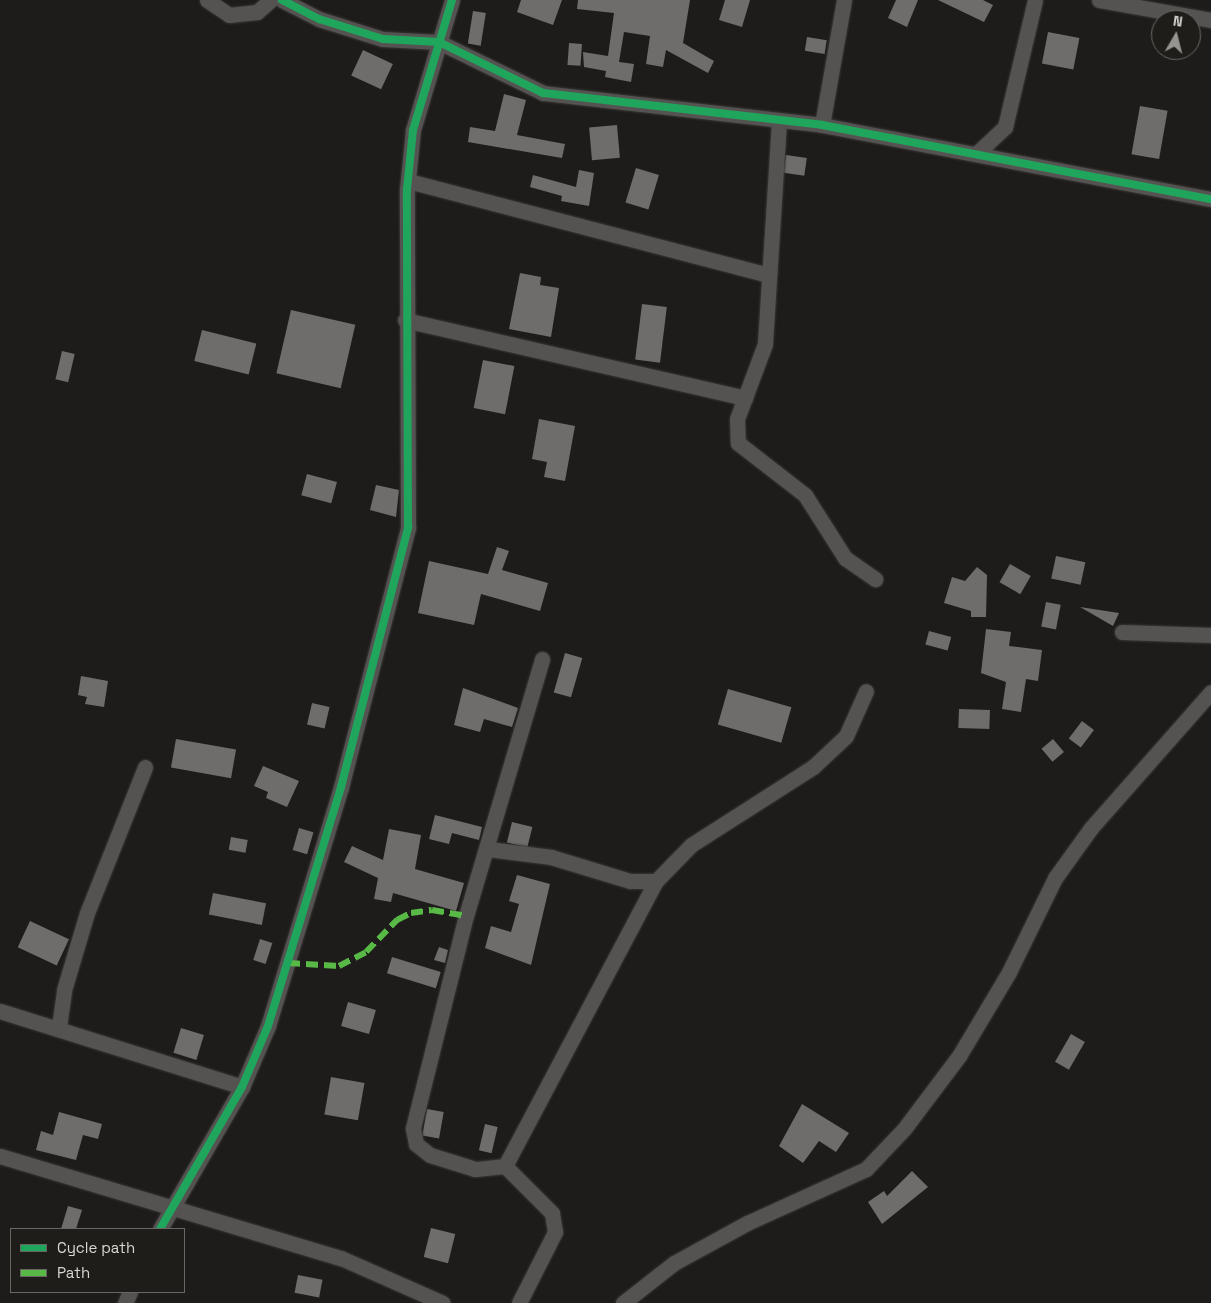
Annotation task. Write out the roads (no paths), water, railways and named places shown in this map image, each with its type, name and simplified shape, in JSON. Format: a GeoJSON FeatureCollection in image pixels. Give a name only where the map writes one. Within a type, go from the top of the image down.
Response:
{"type":"FeatureCollection","features":[{"type":"Feature","properties":{"kind":"street"},"geometry":{"type":"LineString","coordinates":[[207,0],[229,15],[257,12],[271,0]]}},
{"type":"Feature","properties":{"kind":"street"},"geometry":{"type":"LineString","coordinates":[[282,0],[319,19],[383,39],[439,42],[543,93],[822,125],[1211,199]]}},
{"type":"Feature","properties":{"kind":"street"},"geometry":{"type":"LineString","coordinates":[[160,1228],[172,1205],[242,1087],[268,1026],[341,787],[408,528],[411,492],[405,320],[408,181],[413,130],[452,0]]}},
{"type":"Feature","properties":{"kind":"street"},"geometry":{"type":"LineString","coordinates":[[822,125],[844,0]]}},
{"type":"Feature","properties":{"kind":"street"},"geometry":{"type":"LineString","coordinates":[[976,154],[1005,127],[1035,0]]}},
{"type":"Feature","properties":{"kind":"street"},"geometry":{"type":"LineString","coordinates":[[1099,0],[1211,20]]}},
{"type":"Feature","properties":{"kind":"street"},"geometry":{"type":"LineString","coordinates":[[779,121],[766,274],[765,344],[737,419],[738,443],[805,495],[846,558],[875,579]]}},
{"type":"Feature","properties":{"kind":"street"},"geometry":{"type":"LineString","coordinates":[[408,181],[766,274]]}},
{"type":"Feature","properties":{"kind":"street"},"geometry":{"type":"LineString","coordinates":[[405,320],[745,398]]}},
{"type":"Feature","properties":{"kind":"street"},"geometry":{"type":"LineString","coordinates":[[1122,632],[1211,635]]}},
{"type":"Feature","properties":{"kind":"street"},"geometry":{"type":"LineString","coordinates":[[519,1303],[554,1232],[552,1213],[544,1200],[505,1166],[475,1168],[430,1155],[416,1144],[413,1128],[466,916],[488,849],[542,660]]}},
{"type":"Feature","properties":{"kind":"street"},"geometry":{"type":"LineString","coordinates":[[505,1166],[656,881],[691,846],[812,767],[846,736],[866,691]]}},
{"type":"Feature","properties":{"kind":"street"},"geometry":{"type":"LineString","coordinates":[[623,1303],[674,1263],[747,1223],[866,1169],[904,1129],[959,1056],[1070,856],[1211,692]]}},
{"type":"Feature","properties":{"kind":"street"},"geometry":{"type":"LineString","coordinates":[[58,1027],[64,990],[89,906],[145,767]]}},
{"type":"Feature","properties":{"kind":"street"},"geometry":{"type":"LineString","coordinates":[[488,849],[550,857],[630,881],[656,881]]}},
{"type":"Feature","properties":{"kind":"street"},"geometry":{"type":"LineString","coordinates":[[0,1011],[58,1027],[242,1087]]}},
{"type":"Feature","properties":{"kind":"street"},"geometry":{"type":"LineString","coordinates":[[0,1156],[172,1205],[341,1258],[443,1303]]}}]}
